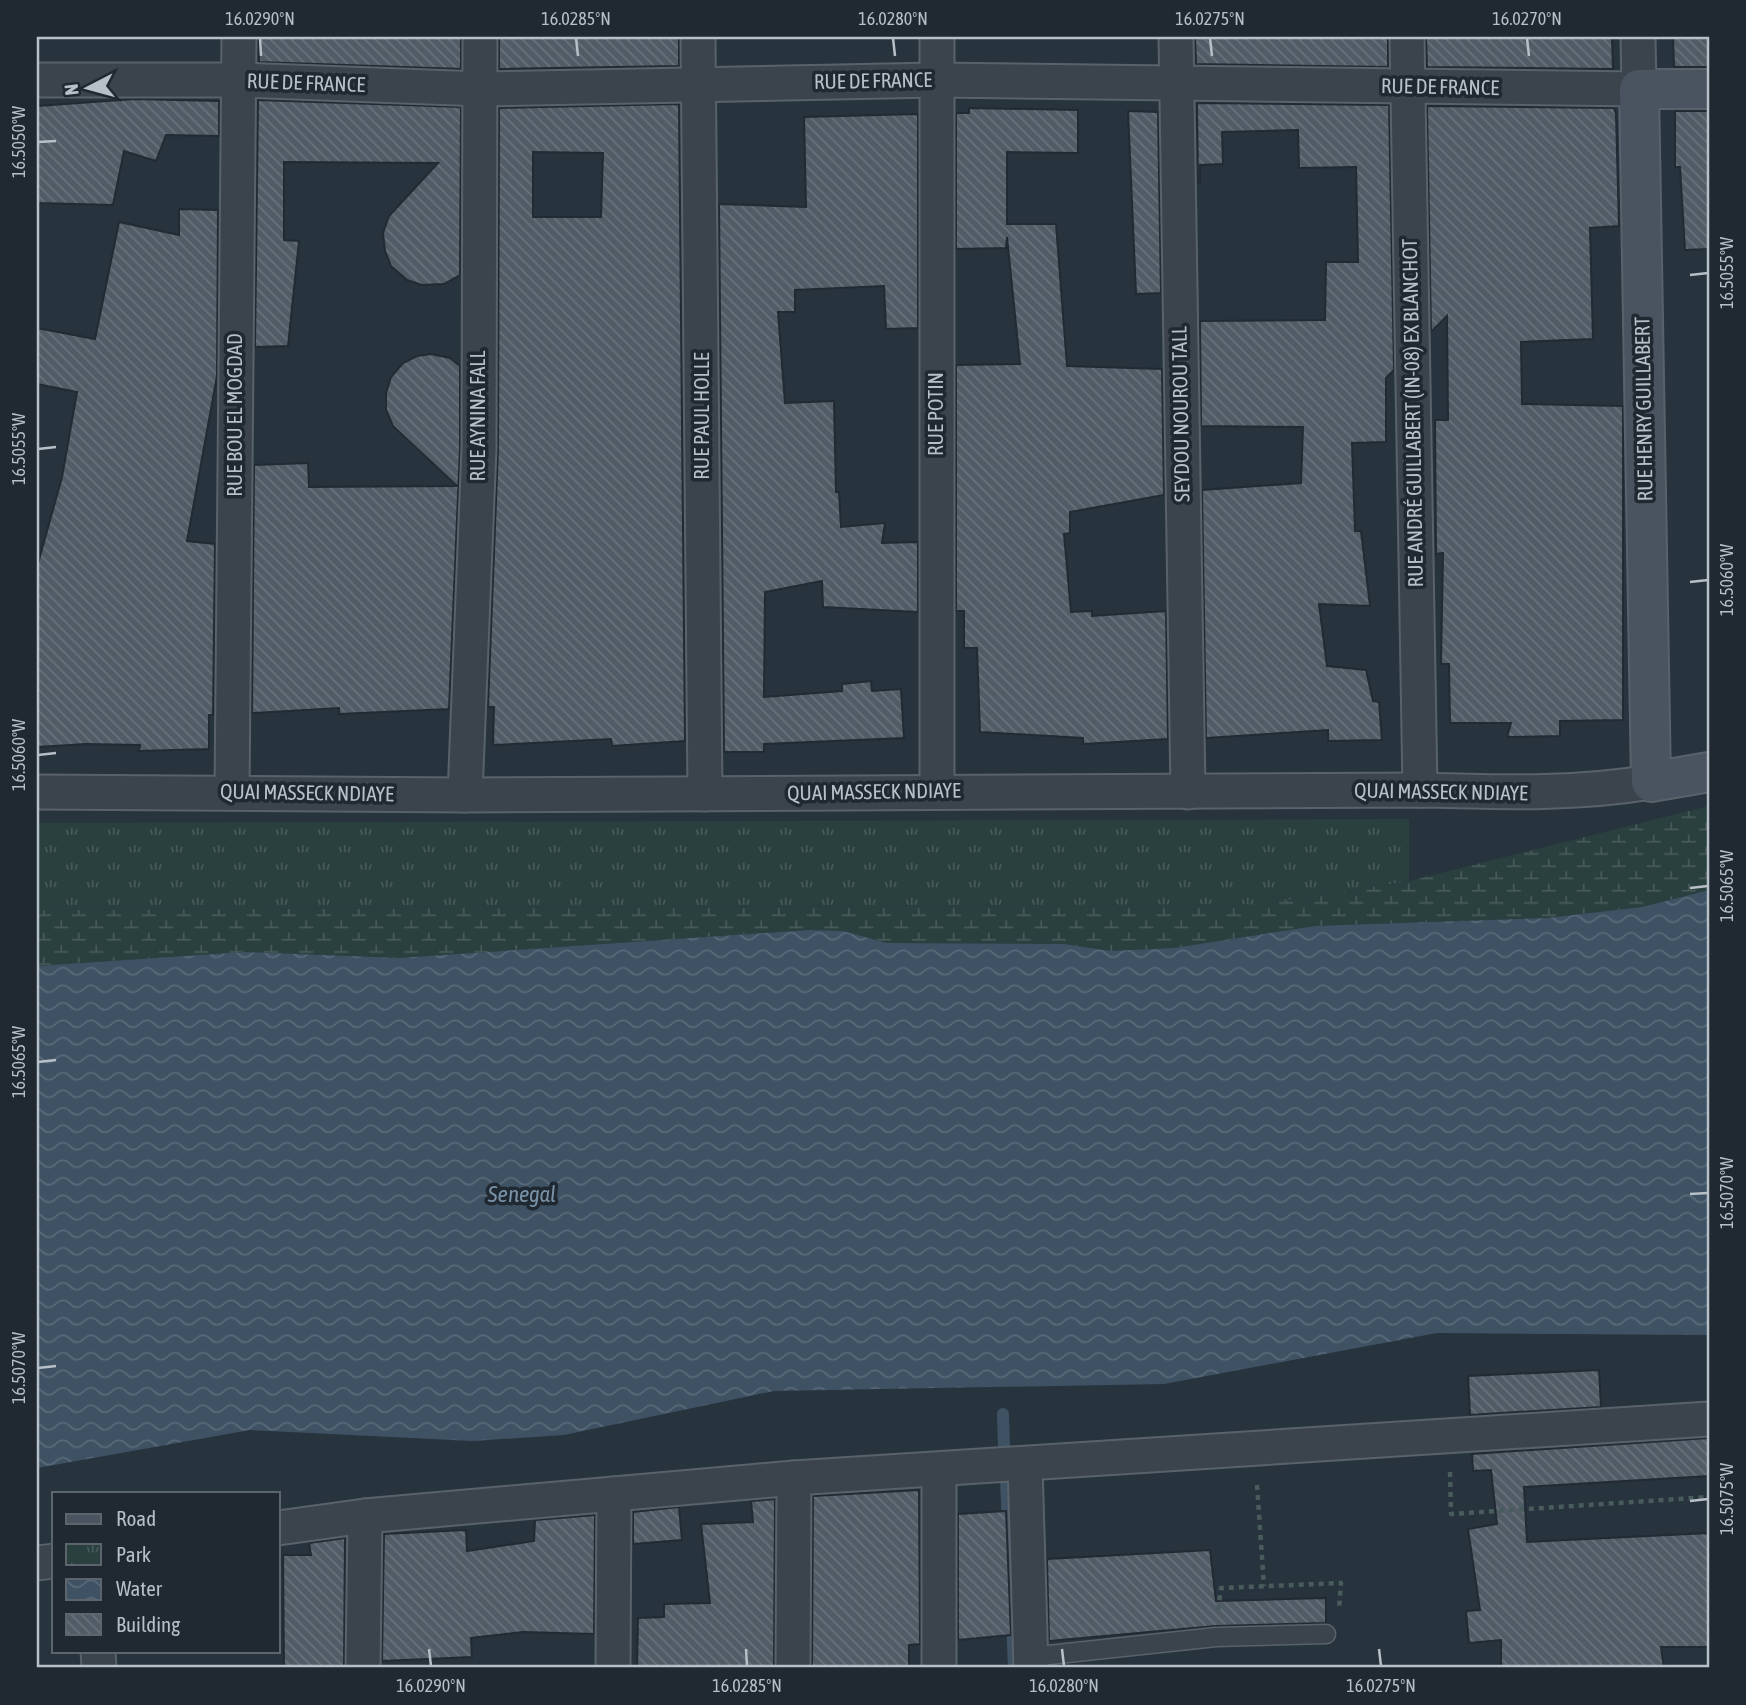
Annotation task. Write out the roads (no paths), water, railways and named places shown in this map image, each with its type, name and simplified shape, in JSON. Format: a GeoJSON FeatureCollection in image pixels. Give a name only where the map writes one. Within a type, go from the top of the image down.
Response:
{"type":"FeatureCollection","features":[{"type":"Feature","properties":{"kind":"street","name":"RUE BOU EL MOGDAD"},"geometry":{"type":"LineString","coordinates":[[232,792],[239,37]]}},
{"type":"Feature","properties":{"kind":"street","name":"RUE AYNINA FALL"},"geometry":{"type":"LineString","coordinates":[[465,795],[479,448],[478,167],[482,89],[480,37]]}},
{"type":"Feature","properties":{"kind":"street","name":"RUE PAUL HOLLE"},"geometry":{"type":"LineString","coordinates":[[698,37],[705,794]]}},
{"type":"Feature","properties":{"kind":"street","name":"RUE POTIN"},"geometry":{"type":"LineString","coordinates":[[937,37],[937,791]]}},
{"type":"Feature","properties":{"kind":"street","name":"SEYDOU NOUROU TALL"},"geometry":{"type":"LineString","coordinates":[[1176,37],[1188,792]]}},
{"type":"Feature","properties":{"kind":"street","name":"RUE ANDRÉ GUILLABERT (IN-08) EX BLANCHOT"},"geometry":{"type":"LineString","coordinates":[[1407,37],[1420,790]]}},
{"type":"Feature","properties":{"kind":"street","name":"RUE HENRY GUILLABERT"},"geometry":{"type":"LineString","coordinates":[[1638,37],[1651,782]]}},
{"type":"Feature","properties":{"kind":"street","name":"RUE DE FRANCE"},"geometry":{"type":"LineString","coordinates":[[37,80],[238,80],[482,89],[936,80],[1709,89]]}},
{"type":"Feature","properties":{"kind":"street","name":"QUAI MASSECK NDIAYE"},"geometry":{"type":"LineString","coordinates":[[37,792],[465,795],[1420,790],[1554,793],[1600,790],[1709,772]]}},
{"type":"Feature","properties":{"kind":"street"},"geometry":{"type":"LineString","coordinates":[[280,1528],[365,1516],[794,1478],[1709,1419]]}},
{"type":"Feature","properties":{"kind":"street"},"geometry":{"type":"LineString","coordinates":[[1025,1464],[1030,1662]]}},
{"type":"Feature","properties":{"kind":"street"},"geometry":{"type":"LineString","coordinates":[[939,1470],[939,1668]]}},
{"type":"Feature","properties":{"kind":"street"},"geometry":{"type":"LineString","coordinates":[[793,1668],[794,1478]]}},
{"type":"Feature","properties":{"kind":"street"},"geometry":{"type":"LineString","coordinates":[[613,1668],[614,1494]]}},
{"type":"Feature","properties":{"kind":"street"},"geometry":{"type":"LineString","coordinates":[[363,1668],[365,1516]]}},
{"type":"Feature","properties":{"kind":"lane"},"geometry":{"type":"LineString","coordinates":[[1030,1662],[1216,1637],[1326,1634]]}},
{"type":"Feature","properties":{"kind":"water","name":"Senegal"},"geometry":{"type":"Polygon","coordinates":[[[1709,890],[1709,1335],[1437,1333],[1164,1384],[774,1391],[564,1435],[472,1441],[250,1430],[37,1468],[37,966],[245,952],[399,958],[809,930],[843,931],[887,943],[1064,944],[1110,951],[1174,948],[1315,926],[1547,918],[1642,907],[1709,890]]]}},
{"type":"Feature","properties":{"kind":"waterway"},"geometry":{"type":"LineString","coordinates":[[1003,1414],[1004,1447]]}},
{"type":"Feature","properties":{"kind":"waterway"},"geometry":{"type":"LineString","coordinates":[[1006,1480],[1014,1668]]}}]}
